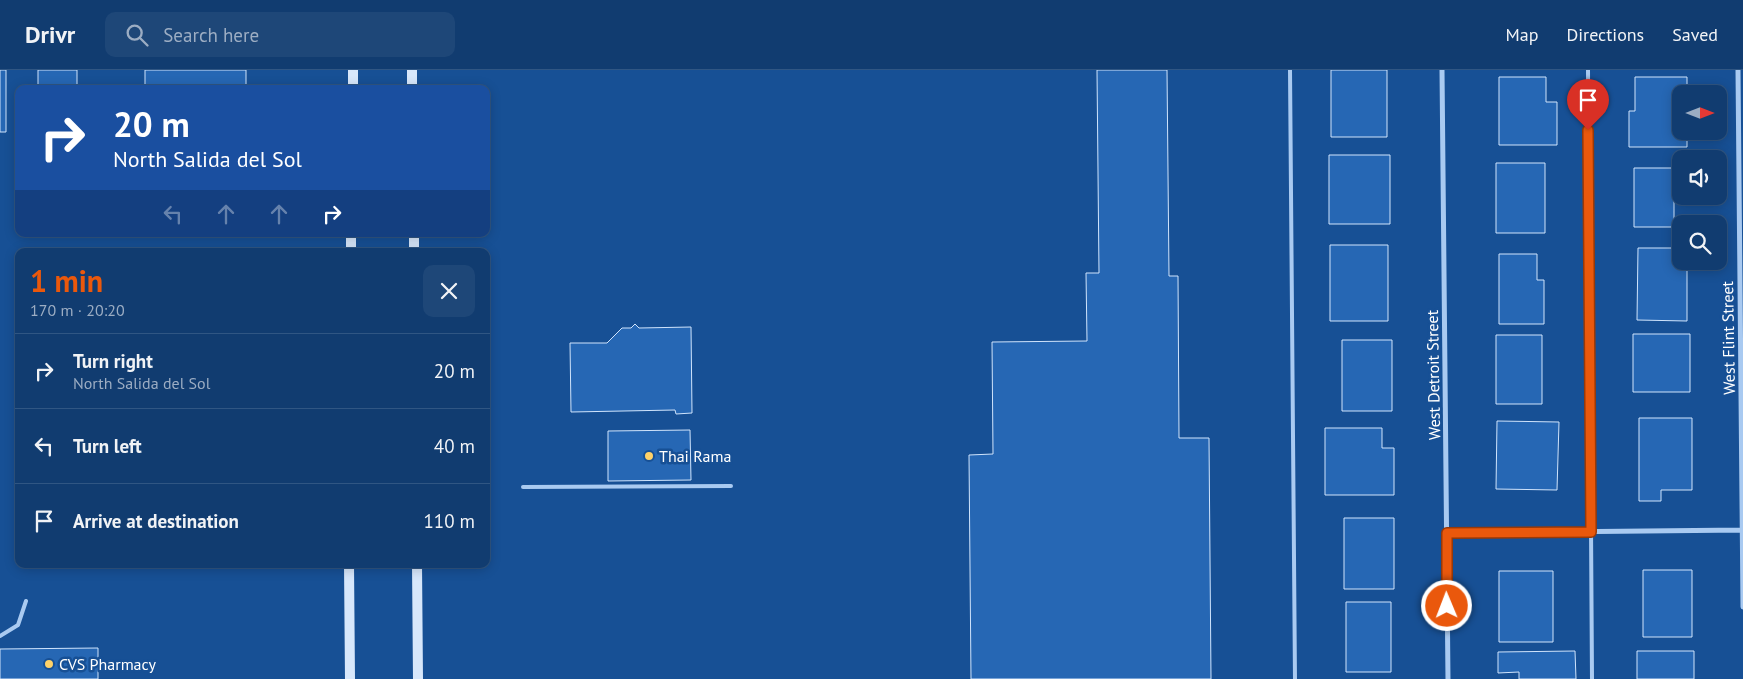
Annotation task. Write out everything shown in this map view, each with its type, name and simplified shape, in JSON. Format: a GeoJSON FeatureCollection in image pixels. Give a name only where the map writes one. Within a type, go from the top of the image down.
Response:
{"type":"FeatureCollection","features":[{"type":"Feature","properties":{"kind":"main road"},"geometry":{"type":"LineString","coordinates":[[353,70],[353,85]]}},
{"type":"Feature","properties":{"kind":"main road"},"geometry":{"type":"LineString","coordinates":[[412,70],[412,85]]}},
{"type":"Feature","properties":{"kind":"main road"},"geometry":{"type":"LineString","coordinates":[[350,568],[350,679]]}},
{"type":"Feature","properties":{"kind":"main road"},"geometry":{"type":"LineString","coordinates":[[417,568],[418,679]]}},
{"type":"Feature","properties":{"kind":"street","name":"West Detroit Street"},"geometry":{"type":"LineString","coordinates":[[1442,70],[1448,679]]}},
{"type":"Feature","properties":{"kind":"street","name":"West Flint Street"},"geometry":{"type":"LineString","coordinates":[[1738,70],[1743,606]]}},
{"type":"Feature","properties":{"kind":"street"},"geometry":{"type":"LineString","coordinates":[[1447,533],[1743,530]]}},
{"type":"Feature","properties":{"kind":"lane"},"geometry":{"type":"LineString","coordinates":[[1290,70],[1295,679]]}},
{"type":"Feature","properties":{"kind":"lane"},"geometry":{"type":"LineString","coordinates":[[1588,70],[1592,679]]}},
{"type":"Feature","properties":{"kind":"lane"},"geometry":{"type":"LineString","coordinates":[[523,487],[731,486]]}},
{"type":"Feature","properties":{"kind":"lane"},"geometry":{"type":"LineString","coordinates":[[0,636],[18,625],[26,601]]}},
{"type":"Feature","properties":{"kind":"building"},"geometry":{"type":"Polygon","coordinates":[[[0,70],[6,70],[6,132],[0,132],[0,70]]]}},
{"type":"Feature","properties":{"kind":"building"},"geometry":{"type":"Polygon","coordinates":[[[38,70],[77,70],[77,85],[38,85],[38,70]]]}},
{"type":"Feature","properties":{"kind":"building"},"geometry":{"type":"Polygon","coordinates":[[[145,70],[246,70],[246,85],[145,85],[145,70]]]}},
{"type":"Feature","properties":{"kind":"building"},"geometry":{"type":"Polygon","coordinates":[[[1097,70],[1167,70],[1169,276],[1178,276],[1179,438],[1209,438],[1211,679],[971,679],[969,455],[993,454],[992,342],[1087,341],[1086,273],[1099,273],[1097,70]]]}},
{"type":"Feature","properties":{"kind":"building"},"geometry":{"type":"Polygon","coordinates":[[[1331,70],[1387,70],[1387,137],[1331,137],[1331,70]]]}},
{"type":"Feature","properties":{"kind":"building"},"geometry":{"type":"Polygon","coordinates":[[[1499,77],[1546,77],[1546,102],[1557,102],[1557,145],[1499,145],[1499,77]]]}},
{"type":"Feature","properties":{"kind":"building"},"geometry":{"type":"Polygon","coordinates":[[[1635,77],[1687,77],[1687,85],[1672,85],[1672,140],[1687,140],[1687,147],[1629,147],[1629,111],[1635,111],[1635,77]]]}},
{"type":"Feature","properties":{"kind":"building"},"geometry":{"type":"Polygon","coordinates":[[[1329,155],[1390,155],[1390,224],[1329,224],[1329,155]]]}},
{"type":"Feature","properties":{"kind":"building"},"geometry":{"type":"Polygon","coordinates":[[[1496,163],[1545,163],[1545,233],[1496,233],[1496,163]]]}},
{"type":"Feature","properties":{"kind":"building"},"geometry":{"type":"Polygon","coordinates":[[[1634,168],[1672,168],[1672,205],[1674,205],[1674,215],[1672,215],[1672,227],[1634,227],[1634,168]]]}},
{"type":"Feature","properties":{"kind":"building"},"geometry":{"type":"Polygon","coordinates":[[[1330,245],[1388,245],[1388,321],[1330,321],[1330,245]]]}},
{"type":"Feature","properties":{"kind":"building"},"geometry":{"type":"Polygon","coordinates":[[[1638,248],[1672,248],[1672,270],[1687,270],[1687,321],[1637,320],[1638,248]]]}},
{"type":"Feature","properties":{"kind":"building"},"geometry":{"type":"Polygon","coordinates":[[[1499,254],[1537,254],[1537,280],[1544,280],[1544,324],[1499,324],[1499,254]]]}},
{"type":"Feature","properties":{"kind":"building"},"geometry":{"type":"Polygon","coordinates":[[[635,324],[639,328],[691,327],[692,413],[676,414],[675,410],[571,412],[570,343],[607,343],[622,328],[631,328],[635,324]]]}},
{"type":"Feature","properties":{"kind":"building"},"geometry":{"type":"Polygon","coordinates":[[[1633,334],[1690,334],[1690,392],[1633,392],[1633,334]]]}},
{"type":"Feature","properties":{"kind":"building"},"geometry":{"type":"Polygon","coordinates":[[[1496,335],[1542,335],[1542,404],[1496,404],[1496,335]]]}},
{"type":"Feature","properties":{"kind":"building"},"geometry":{"type":"Polygon","coordinates":[[[1342,340],[1392,340],[1392,411],[1342,411],[1342,340]]]}},
{"type":"Feature","properties":{"kind":"building"},"geometry":{"type":"Polygon","coordinates":[[[1639,418],[1692,418],[1692,490],[1661,490],[1661,501],[1639,501],[1639,418]]]}},
{"type":"Feature","properties":{"kind":"building"},"geometry":{"type":"Polygon","coordinates":[[[1497,421],[1559,422],[1557,490],[1496,489],[1497,421]]]}},
{"type":"Feature","properties":{"kind":"building"},"geometry":{"type":"Polygon","coordinates":[[[1325,428],[1382,428],[1382,448],[1394,448],[1394,495],[1325,495],[1325,428]]]}},
{"type":"Feature","properties":{"kind":"building","name":"Thai Rama"},"geometry":{"type":"Polygon","coordinates":[[[690,430],[691,480],[608,481],[608,431],[690,430]]]}},
{"type":"Feature","properties":{"kind":"building"},"geometry":{"type":"Polygon","coordinates":[[[1344,518],[1394,518],[1394,589],[1344,589],[1344,518]]]}},
{"type":"Feature","properties":{"kind":"building"},"geometry":{"type":"Polygon","coordinates":[[[1643,570],[1692,570],[1692,637],[1643,637],[1643,570]]]}},
{"type":"Feature","properties":{"kind":"building"},"geometry":{"type":"Polygon","coordinates":[[[1499,571],[1553,571],[1553,642],[1499,642],[1499,571]]]}},
{"type":"Feature","properties":{"kind":"building"},"geometry":{"type":"Polygon","coordinates":[[[1346,602],[1391,602],[1391,672],[1346,672],[1346,602]]]}},
{"type":"Feature","properties":{"kind":"building","name":"CVS Pharmacy"},"geometry":{"type":"Polygon","coordinates":[[[98,648],[98,679],[0,679],[0,649],[98,648]]]}},
{"type":"Feature","properties":{"kind":"building"},"geometry":{"type":"Polygon","coordinates":[[[1575,651],[1576,679],[1519,679],[1519,672],[1498,673],[1498,652],[1575,651]]]}},
{"type":"Feature","properties":{"kind":"building"},"geometry":{"type":"Polygon","coordinates":[[[1637,651],[1694,651],[1694,679],[1637,679],[1637,651]]]}},
{"type":"Feature","properties":{"kind":"place","name":"Thai Rama"},"geometry":{"type":"Point","coordinates":[649,456]}},
{"type":"Feature","properties":{"kind":"place","name":"CVS Pharmacy"},"geometry":{"type":"Point","coordinates":[49,664]}},
{"type":"Feature","properties":{"kind":"route"},"geometry":{"type":"LineString","coordinates":[[1447,606],[1447,533],[1591,532],[1588,130]]}}]}
